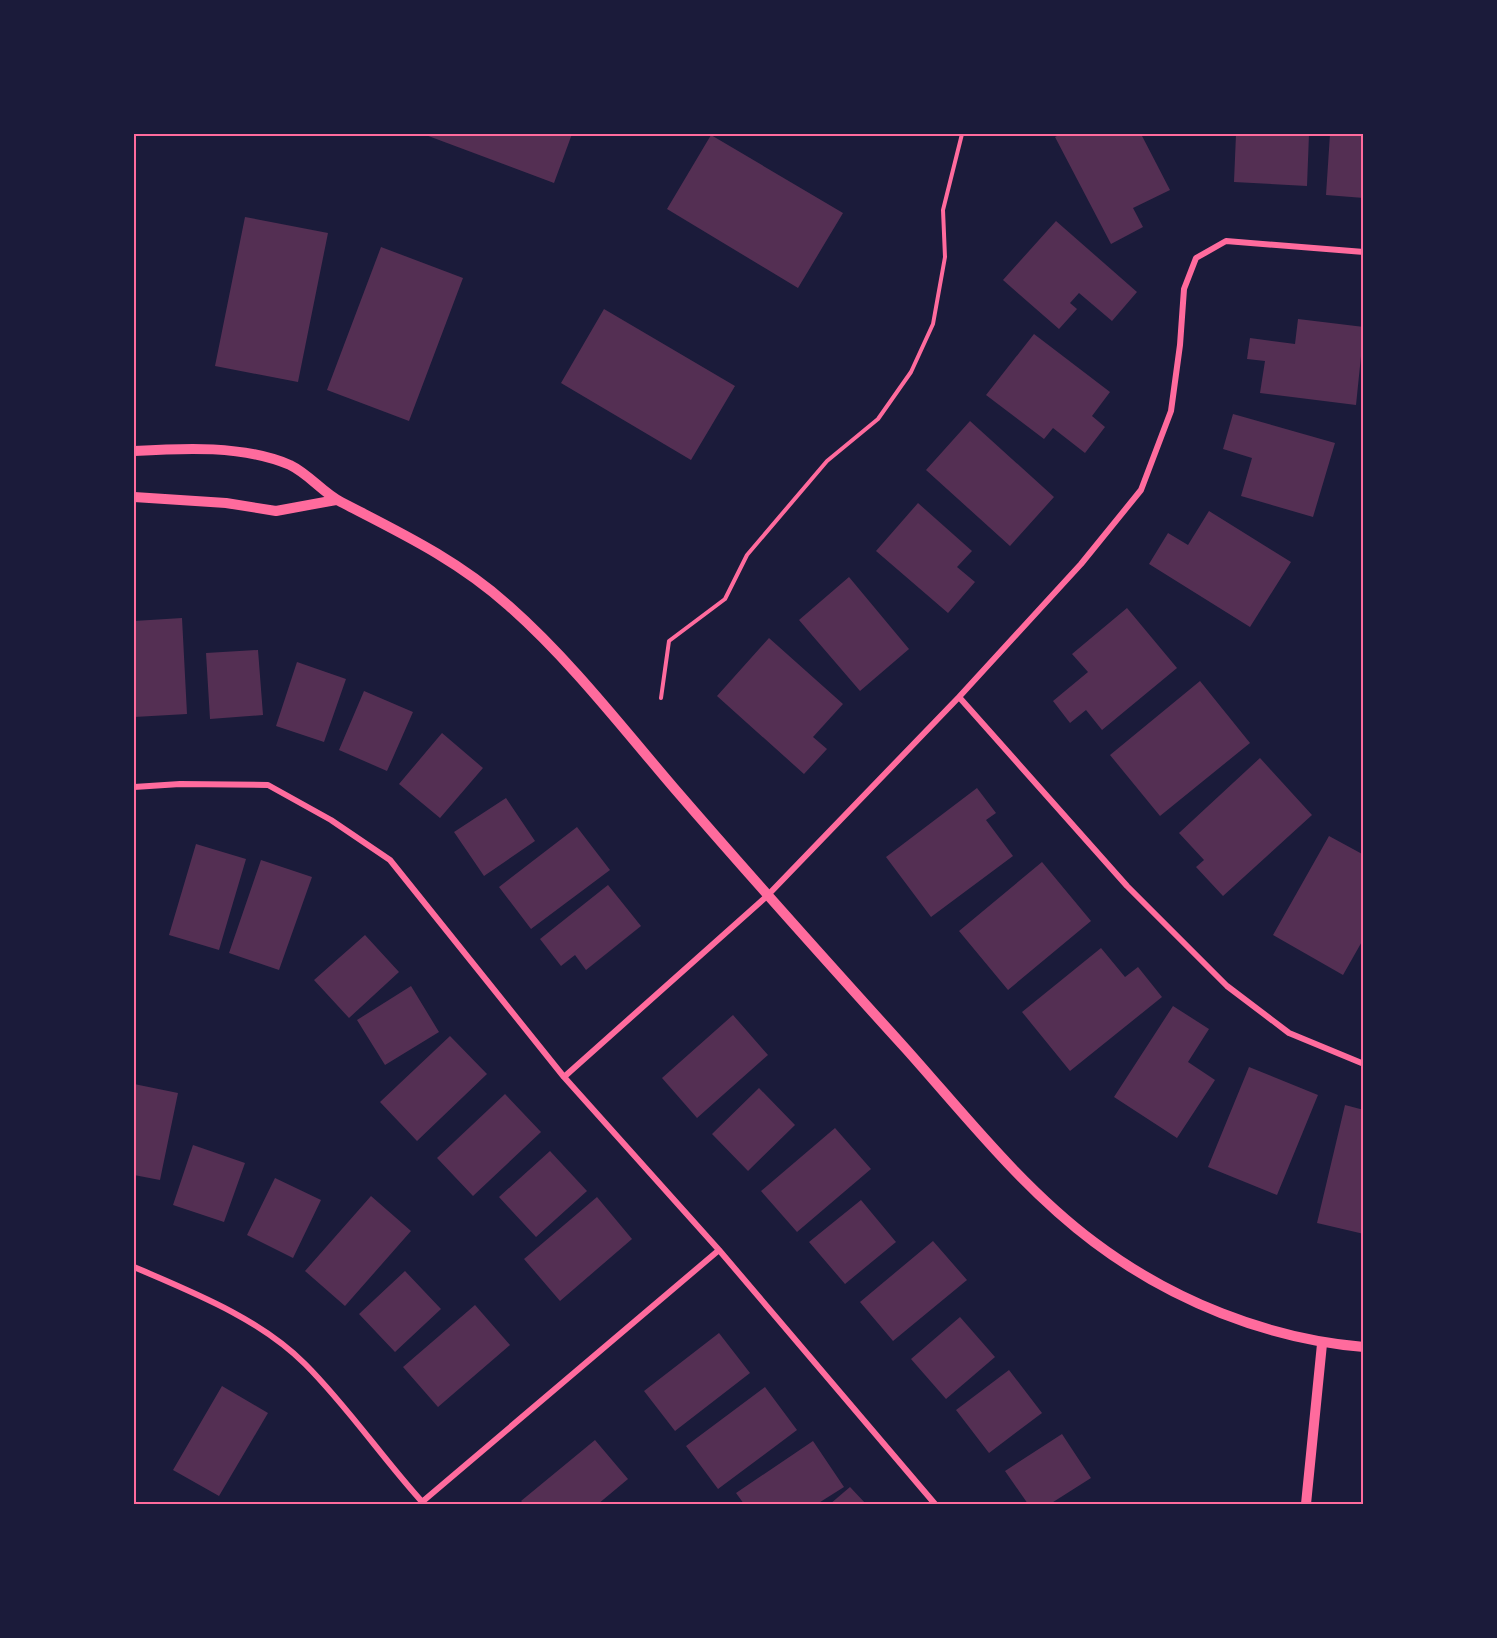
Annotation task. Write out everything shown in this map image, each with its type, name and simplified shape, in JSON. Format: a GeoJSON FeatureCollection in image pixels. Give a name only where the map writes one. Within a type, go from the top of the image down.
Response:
{"type":"FeatureCollection","features":[{"type":"Feature","properties":{"kind":"street"},"geometry":{"type":"LineString","coordinates":[[564,1077],[767,896],[959,697],[1081,564],[1141,490],[1171,411],[1180,345],[1184,289],[1196,258],[1226,242],[1364,252]]}},
{"type":"Feature","properties":{"kind":"street"},"geometry":{"type":"LineString","coordinates":[[134,451],[216,450],[262,456],[293,466],[336,500],[409,535],[460,566],[511,607],[573,671],[767,896],[1024,1180],[1093,1241],[1141,1274],[1189,1299],[1251,1325],[1322,1344],[1364,1347]]}},
{"type":"Feature","properties":{"kind":"street"},"geometry":{"type":"LineString","coordinates":[[134,497],[226,503],[276,511],[336,500]]}},
{"type":"Feature","properties":{"kind":"street"},"geometry":{"type":"LineString","coordinates":[[959,697],[1126,886],[1227,986],[1289,1033],[1364,1065]]}},
{"type":"Feature","properties":{"kind":"street"},"geometry":{"type":"LineString","coordinates":[[134,787],[180,784],[268,785],[331,820],[390,860],[564,1077],[719,1250],[935,1504]]}},
{"type":"Feature","properties":{"kind":"street"},"geometry":{"type":"LineString","coordinates":[[134,1267],[221,1306],[264,1332],[304,1363],[423,1503],[719,1250]]}},
{"type":"Feature","properties":{"kind":"street"},"geometry":{"type":"LineString","coordinates":[[1306,1504],[1322,1344]]}},
{"type":"Feature","properties":{"kind":"path"},"geometry":{"type":"LineString","coordinates":[[661,698],[669,641],[726,599],[747,555],[827,461],[878,418],[911,372],[933,324],[945,257],[943,210],[962,134]]}},
{"type":"Feature","properties":{"kind":"building"},"geometry":{"type":"Polygon","coordinates":[[[423,134],[572,134],[554,183],[423,134]]]}},
{"type":"Feature","properties":{"kind":"building"},"geometry":{"type":"Polygon","coordinates":[[[1061,134],[1141,134],[1170,190],[1133,208],[1143,227],[1111,244],[1055,137],[1061,134]]]}},
{"type":"Feature","properties":{"kind":"building"},"geometry":{"type":"Polygon","coordinates":[[[1236,134],[1309,134],[1307,186],[1234,182],[1236,134]]]}},
{"type":"Feature","properties":{"kind":"building"},"geometry":{"type":"Polygon","coordinates":[[[1330,134],[1364,134],[1364,198],[1326,195],[1330,134]]]}},
{"type":"Feature","properties":{"kind":"building"},"geometry":{"type":"Polygon","coordinates":[[[711,135],[843,213],[798,288],[667,209],[711,135]]]}},
{"type":"Feature","properties":{"kind":"building"},"geometry":{"type":"Polygon","coordinates":[[[245,217],[328,233],[298,382],[215,366],[245,217]]]}},
{"type":"Feature","properties":{"kind":"building"},"geometry":{"type":"Polygon","coordinates":[[[1056,221],[1137,292],[1112,321],[1079,293],[1070,303],[1077,309],[1059,329],[1003,280],[1056,221]]]}},
{"type":"Feature","properties":{"kind":"building"},"geometry":{"type":"Polygon","coordinates":[[[381,247],[463,278],[409,421],[327,390],[381,247]]]}},
{"type":"Feature","properties":{"kind":"building"},"geometry":{"type":"Polygon","coordinates":[[[604,309],[735,386],[691,460],[561,383],[604,309]]]}},
{"type":"Feature","properties":{"kind":"building"},"geometry":{"type":"Polygon","coordinates":[[[1298,319],[1364,327],[1356,405],[1260,393],[1265,361],[1247,359],[1250,338],[1295,344],[1298,319]]]}},
{"type":"Feature","properties":{"kind":"building"},"geometry":{"type":"Polygon","coordinates":[[[1034,334],[1110,392],[1092,416],[1105,427],[1085,453],[1053,428],[1044,439],[986,395],[1034,334]]]}},
{"type":"Feature","properties":{"kind":"building"},"geometry":{"type":"Polygon","coordinates":[[[1233,414],[1335,443],[1313,517],[1241,496],[1252,458],[1223,449],[1233,414]]]}},
{"type":"Feature","properties":{"kind":"building"},"geometry":{"type":"Polygon","coordinates":[[[970,421],[1054,497],[1010,546],[926,470],[970,421]]]}},
{"type":"Feature","properties":{"kind":"building"},"geometry":{"type":"Polygon","coordinates":[[[918,503],[972,551],[957,567],[975,582],[948,613],[876,551],[918,503]]]}},
{"type":"Feature","properties":{"kind":"building"},"geometry":{"type":"Polygon","coordinates":[[[1209,511],[1291,562],[1250,627],[1149,564],[1168,533],[1188,545],[1209,511]]]}},
{"type":"Feature","properties":{"kind":"building"},"geometry":{"type":"Polygon","coordinates":[[[849,577],[909,649],[860,691],[799,620],[849,577]]]}},
{"type":"Feature","properties":{"kind":"building"},"geometry":{"type":"Polygon","coordinates":[[[1127,608],[1177,668],[1102,730],[1086,710],[1070,723],[1053,701],[1088,672],[1072,654],[1127,608]]]}},
{"type":"Feature","properties":{"kind":"building"},"geometry":{"type":"Polygon","coordinates":[[[182,618],[187,714],[134,717],[134,621],[182,618]]]}},
{"type":"Feature","properties":{"kind":"building"},"geometry":{"type":"Polygon","coordinates":[[[769,638],[843,704],[813,737],[827,749],[804,774],[717,696],[769,638]]]}},
{"type":"Feature","properties":{"kind":"building"},"geometry":{"type":"Polygon","coordinates":[[[258,650],[263,715],[210,719],[206,653],[258,650]]]}},
{"type":"Feature","properties":{"kind":"building"},"geometry":{"type":"Polygon","coordinates":[[[297,662],[346,679],[324,742],[276,726],[297,662]]]}},
{"type":"Feature","properties":{"kind":"building"},"geometry":{"type":"Polygon","coordinates":[[[1200,681],[1250,743],[1160,816],[1110,755],[1200,681]]]}},
{"type":"Feature","properties":{"kind":"building"},"geometry":{"type":"Polygon","coordinates":[[[364,691],[413,712],[387,771],[339,750],[364,691]]]}},
{"type":"Feature","properties":{"kind":"building"},"geometry":{"type":"Polygon","coordinates":[[[442,733],[483,768],[440,818],[399,784],[442,733]]]}},
{"type":"Feature","properties":{"kind":"building"},"geometry":{"type":"Polygon","coordinates":[[[1260,758],[1312,815],[1223,896],[1196,867],[1204,860],[1179,833],[1260,758]]]}},
{"type":"Feature","properties":{"kind":"building"},"geometry":{"type":"Polygon","coordinates":[[[977,788],[996,813],[986,820],[1013,856],[931,917],[886,857],[977,788]]]}},
{"type":"Feature","properties":{"kind":"building"},"geometry":{"type":"Polygon","coordinates":[[[506,798],[535,841],[484,876],[454,832],[506,798]]]}},
{"type":"Feature","properties":{"kind":"building"},"geometry":{"type":"Polygon","coordinates":[[[577,827],[610,870],[531,929],[499,887],[577,827]]]}},
{"type":"Feature","properties":{"kind":"building"},"geometry":{"type":"Polygon","coordinates":[[[1329,836],[1364,855],[1364,938],[1343,975],[1273,935],[1329,836]]]}},
{"type":"Feature","properties":{"kind":"building"},"geometry":{"type":"Polygon","coordinates":[[[196,844],[246,859],[219,950],[169,935],[196,844]]]}},
{"type":"Feature","properties":{"kind":"building"},"geometry":{"type":"Polygon","coordinates":[[[261,860],[312,877],[279,970],[229,953],[261,860]]]}},
{"type":"Feature","properties":{"kind":"building"},"geometry":{"type":"Polygon","coordinates":[[[1042,862],[1091,921],[1008,990],[959,931],[1042,862]]]}},
{"type":"Feature","properties":{"kind":"building"},"geometry":{"type":"Polygon","coordinates":[[[608,885],[641,926],[586,970],[575,955],[561,966],[540,939],[608,885]]]}},
{"type":"Feature","properties":{"kind":"building"},"geometry":{"type":"Polygon","coordinates":[[[365,935],[399,972],[349,1018],[314,980],[365,935]]]}},
{"type":"Feature","properties":{"kind":"building"},"geometry":{"type":"Polygon","coordinates":[[[1101,948],[1125,977],[1138,967],[1162,997],[1070,1071],[1022,1012],[1101,948]]]}},
{"type":"Feature","properties":{"kind":"building"},"geometry":{"type":"Polygon","coordinates":[[[411,986],[439,1032],[385,1065],[357,1020],[411,986]]]}},
{"type":"Feature","properties":{"kind":"building"},"geometry":{"type":"Polygon","coordinates":[[[1173,1006],[1209,1029],[1188,1062],[1215,1080],[1177,1138],[1114,1097],[1173,1006]]]}},
{"type":"Feature","properties":{"kind":"building"},"geometry":{"type":"Polygon","coordinates":[[[733,1015],[768,1055],[697,1118],[662,1078],[733,1015]]]}},
{"type":"Feature","properties":{"kind":"building"},"geometry":{"type":"Polygon","coordinates":[[[450,1036],[487,1074],[417,1141],[380,1102],[450,1036]]]}},
{"type":"Feature","properties":{"kind":"building"},"geometry":{"type":"Polygon","coordinates":[[[1249,1067],[1318,1095],[1277,1195],[1208,1167],[1249,1067]]]}},
{"type":"Feature","properties":{"kind":"building"},"geometry":{"type":"Polygon","coordinates":[[[134,1084],[178,1093],[160,1180],[134,1175],[134,1084]]]}},
{"type":"Feature","properties":{"kind":"building"},"geometry":{"type":"Polygon","coordinates":[[[759,1088],[795,1125],[748,1171],[712,1134],[759,1088]]]}},
{"type":"Feature","properties":{"kind":"building"},"geometry":{"type":"Polygon","coordinates":[[[505,1094],[541,1132],[473,1196],[437,1158],[505,1094]]]}},
{"type":"Feature","properties":{"kind":"building"},"geometry":{"type":"Polygon","coordinates":[[[1345,1105],[1364,1110],[1364,1234],[1317,1223],[1345,1105]]]}},
{"type":"Feature","properties":{"kind":"building"},"geometry":{"type":"Polygon","coordinates":[[[835,1128],[871,1169],[797,1232],[761,1191],[835,1128]]]}},
{"type":"Feature","properties":{"kind":"building"},"geometry":{"type":"Polygon","coordinates":[[[193,1145],[245,1163],[224,1222],[173,1205],[193,1145]]]}},
{"type":"Feature","properties":{"kind":"building"},"geometry":{"type":"Polygon","coordinates":[[[550,1151],[587,1191],[536,1237],[499,1197],[550,1151]]]}},
{"type":"Feature","properties":{"kind":"building"},"geometry":{"type":"Polygon","coordinates":[[[275,1178],[321,1200],[293,1258],[247,1235],[275,1178]]]}},
{"type":"Feature","properties":{"kind":"building"},"geometry":{"type":"Polygon","coordinates":[[[371,1196],[411,1231],[345,1306],[305,1271],[371,1196]]]}},
{"type":"Feature","properties":{"kind":"building"},"geometry":{"type":"Polygon","coordinates":[[[597,1197],[632,1239],[560,1301],[524,1259],[597,1197]]]}},
{"type":"Feature","properties":{"kind":"building"},"geometry":{"type":"Polygon","coordinates":[[[861,1200],[896,1242],[845,1284],[809,1242],[861,1200]]]}},
{"type":"Feature","properties":{"kind":"building"},"geometry":{"type":"Polygon","coordinates":[[[933,1241],[967,1280],[893,1341],[860,1302],[933,1241]]]}},
{"type":"Feature","properties":{"kind":"building"},"geometry":{"type":"Polygon","coordinates":[[[405,1271],[441,1309],[395,1352],[359,1314],[405,1271]]]}},
{"type":"Feature","properties":{"kind":"building"},"geometry":{"type":"Polygon","coordinates":[[[475,1305],[510,1345],[438,1407],[403,1367],[475,1305]]]}},
{"type":"Feature","properties":{"kind":"building"},"geometry":{"type":"Polygon","coordinates":[[[960,1317],[995,1357],[946,1399],[911,1359],[960,1317]]]}},
{"type":"Feature","properties":{"kind":"building"},"geometry":{"type":"Polygon","coordinates":[[[719,1333],[750,1373],[675,1431],[644,1391],[719,1333]]]}},
{"type":"Feature","properties":{"kind":"building"},"geometry":{"type":"Polygon","coordinates":[[[1009,1370],[1042,1413],[989,1453],[956,1410],[1009,1370]]]}},
{"type":"Feature","properties":{"kind":"building"},"geometry":{"type":"Polygon","coordinates":[[[222,1386],[268,1413],[219,1496],[173,1470],[222,1386]]]}},
{"type":"Feature","properties":{"kind":"building"},"geometry":{"type":"Polygon","coordinates":[[[765,1387],[797,1430],[718,1489],[686,1446],[765,1387]]]}},
{"type":"Feature","properties":{"kind":"building"},"geometry":{"type":"Polygon","coordinates":[[[1062,1434],[1091,1478],[1050,1504],[1028,1504],[1005,1471],[1062,1434]]]}},
{"type":"Feature","properties":{"kind":"building"},"geometry":{"type":"Polygon","coordinates":[[[595,1440],[628,1479],[598,1504],[524,1504],[521,1501],[595,1440]]]}},
{"type":"Feature","properties":{"kind":"building"},"geometry":{"type":"Polygon","coordinates":[[[813,1441],[844,1487],[817,1504],[744,1504],[736,1493],[813,1441]]]}},
{"type":"Feature","properties":{"kind":"building"},"geometry":{"type":"Polygon","coordinates":[[[850,1487],[866,1504],[830,1504],[850,1487]]]}}]}
